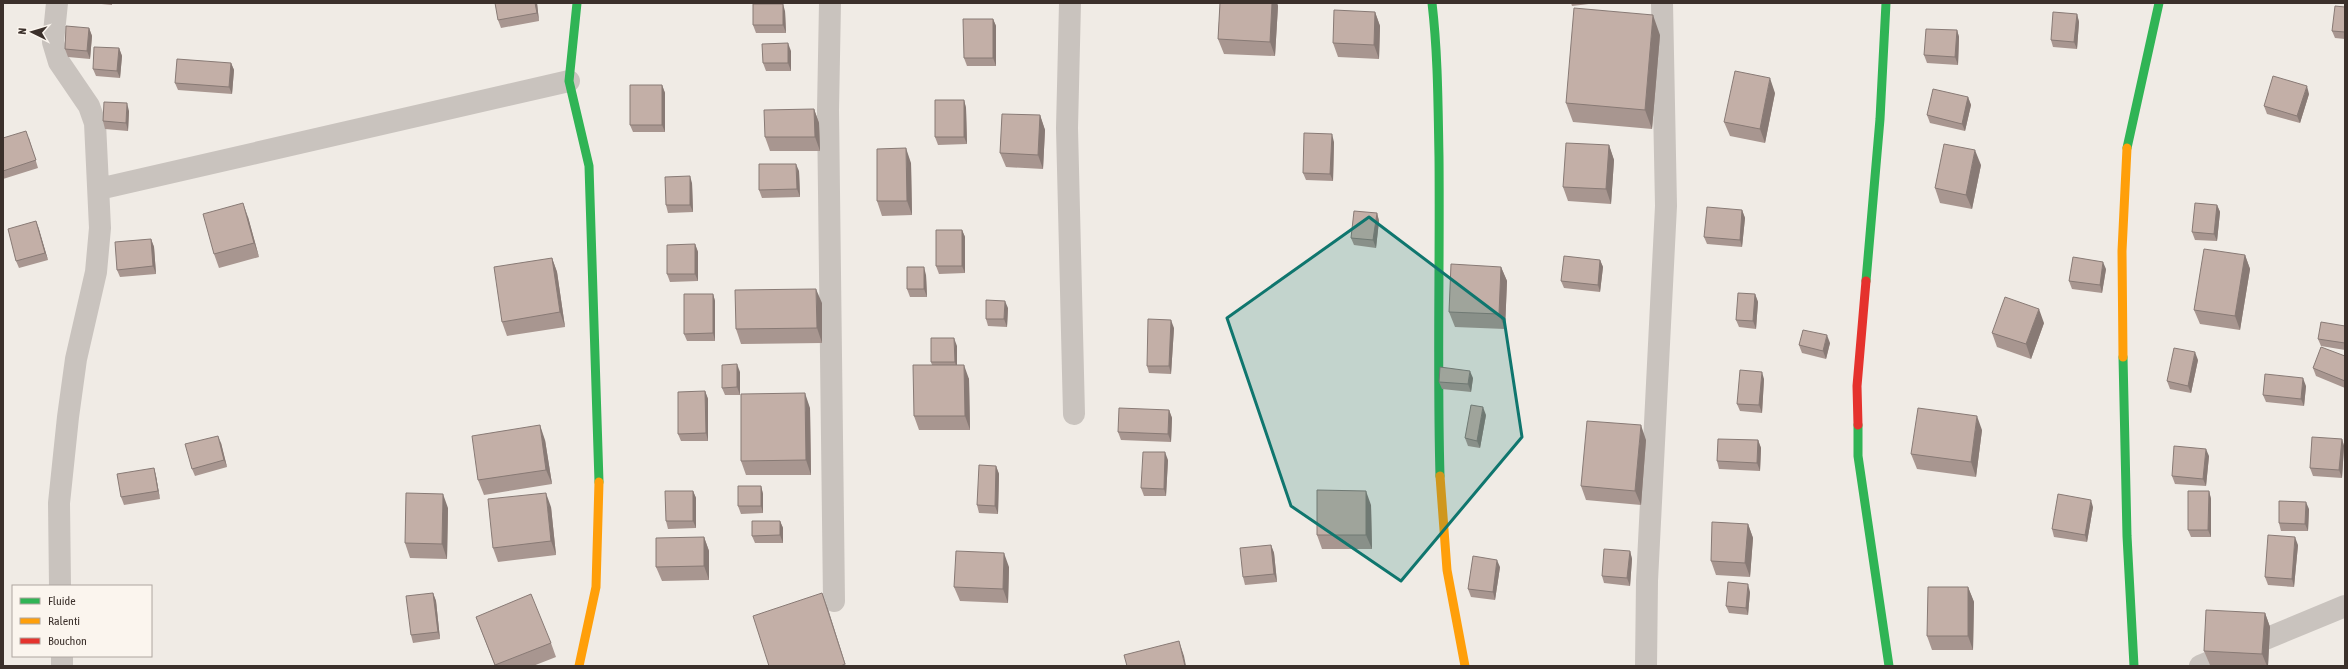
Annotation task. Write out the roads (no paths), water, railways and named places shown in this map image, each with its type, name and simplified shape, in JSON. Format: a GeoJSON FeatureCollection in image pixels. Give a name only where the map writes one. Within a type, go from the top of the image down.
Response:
{"type":"FeatureCollection","features":[{"type":"Feature","properties":{"kind":"street"},"geometry":{"type":"LineString","coordinates":[[57,3],[53,42],[59,62],[89,106],[95,123],[100,228],[96,272],[76,359],[59,503],[60,585]]}},
{"type":"Feature","properties":{"kind":"street"},"geometry":{"type":"LineString","coordinates":[[577,3],[569,81],[589,166],[600,463],[596,587],[579,666]]}},
{"type":"Feature","properties":{"kind":"street"},"geometry":{"type":"LineString","coordinates":[[830,3],[828,110],[834,601]]}},
{"type":"Feature","properties":{"kind":"street"},"geometry":{"type":"LineString","coordinates":[[1070,3],[1067,128],[1074,414]]}},
{"type":"Feature","properties":{"kind":"street"},"geometry":{"type":"LineString","coordinates":[[1432,3],[1435,29],[1438,115],[1440,283],[1438,410],[1442,518],[1447,570],[1465,666]]}},
{"type":"Feature","properties":{"kind":"street"},"geometry":{"type":"LineString","coordinates":[[1646,666],[1647,581],[1666,206],[1662,3]]}},
{"type":"Feature","properties":{"kind":"street"},"geometry":{"type":"LineString","coordinates":[[1886,3],[1880,119],[1857,386],[1858,456],[1889,666]]}},
{"type":"Feature","properties":{"kind":"street"},"geometry":{"type":"LineString","coordinates":[[2134,666],[2127,576],[2122,315],[2126,167],[2132,113],[2155,33],[2159,3]]}},
{"type":"Feature","properties":{"kind":"street"},"geometry":{"type":"LineString","coordinates":[[99,189],[569,81]]}},
{"type":"Feature","properties":{"kind":"street"},"geometry":{"type":"LineString","coordinates":[[2200,666],[2345,606]]}}]}
